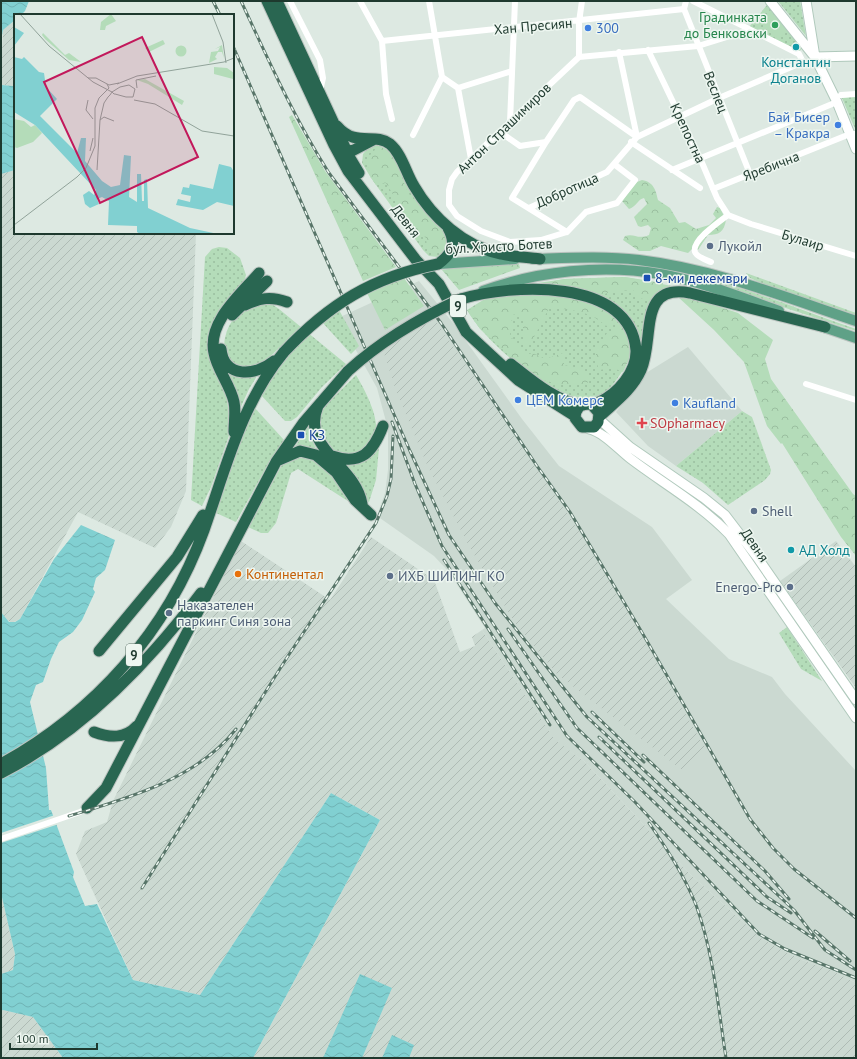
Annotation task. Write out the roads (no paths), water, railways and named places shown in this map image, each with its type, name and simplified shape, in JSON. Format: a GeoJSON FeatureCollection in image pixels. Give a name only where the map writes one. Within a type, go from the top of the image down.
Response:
{"type":"FeatureCollection","features":[{"type":"Feature","properties":{"kind":"highway"},"geometry":{"type":"LineString","coordinates":[[267,1],[334,145],[345,153],[367,141]]}},
{"type":"Feature","properties":{"kind":"highway","name":"Девня"},"geometry":{"type":"LineString","coordinates":[[277,1],[334,122],[356,183],[416,260],[439,284],[459,321],[471,337],[526,386],[575,416]]}},
{"type":"Feature","properties":{"kind":"highway"},"geometry":{"type":"LineString","coordinates":[[334,122],[345,134],[367,141],[387,142],[395,149],[419,195],[447,226],[468,241],[500,254],[540,259]]}},
{"type":"Feature","properties":{"kind":"highway"},"geometry":{"type":"LineString","coordinates":[[361,177],[358,158],[367,141]]}},
{"type":"Feature","properties":{"kind":"highway","name":"Девня"},"geometry":{"type":"LineString","coordinates":[[345,153],[361,177],[418,251],[446,284],[465,318],[482,338],[510,364],[536,384],[572,403],[587,405]]}},
{"type":"Feature","properties":{"kind":"highway"},"geometry":{"type":"LineString","coordinates":[[438,264],[449,255],[454,243],[447,226]]}},
{"type":"Feature","properties":{"kind":"highway","name":"бул. Христо Ботев"},"geometry":{"type":"LineString","coordinates":[[217,489],[233,443],[252,400],[282,354],[316,320],[345,299],[366,287],[396,274],[438,264]]}},
{"type":"Feature","properties":{"kind":"highway"},"geometry":{"type":"LineString","coordinates":[[233,443],[234,401],[214,355],[214,340],[217,327],[225,312],[263,277],[228,320],[223,330],[221,352],[224,361],[236,370],[253,373],[267,367],[282,354]]}},
{"type":"Feature","properties":{"kind":"highway","name":"9"},"geometry":{"type":"LineString","coordinates":[[1,773],[17,765],[75,726],[117,689],[152,653],[220,568],[276,462],[320,402],[364,356],[397,333],[464,298],[530,290],[558,291],[591,297],[613,309],[624,320],[631,331],[635,343],[636,356],[629,374],[621,385],[606,399],[587,405]]}},
{"type":"Feature","properties":{"kind":"highway"},"geometry":{"type":"LineString","coordinates":[[600,417],[598,410],[587,405],[578,409],[575,416],[579,425],[589,429],[596,425],[600,417],[626,392],[637,377],[645,362],[652,309],[658,300],[668,292],[690,293],[825,327]]}},
{"type":"Feature","properties":{"kind":"highway"},"geometry":{"type":"LineString","coordinates":[[237,309],[264,298],[275,298],[287,302]]}},
{"type":"Feature","properties":{"kind":"highway"},"geometry":{"type":"LineString","coordinates":[[276,462],[295,452],[305,451],[316,455],[336,472],[355,500],[367,511],[355,485],[344,469],[321,447],[315,432],[315,414],[320,402]]}},
{"type":"Feature","properties":{"kind":"highway"},"geometry":{"type":"LineString","coordinates":[[331,456],[346,460],[362,456],[375,445],[383,426]]}},
{"type":"Feature","properties":{"kind":"highway"},"geometry":{"type":"LineString","coordinates":[[99,651],[159,580],[191,537],[217,489]]}},
{"type":"Feature","properties":{"kind":"highway","name":"9"},"geometry":{"type":"LineString","coordinates":[[1,764],[73,717],[97,695],[138,650],[153,630],[181,583],[204,529],[217,489]]}},
{"type":"Feature","properties":{"kind":"highway"},"geometry":{"type":"LineString","coordinates":[[87,808],[106,788],[220,568]]}},
{"type":"Feature","properties":{"kind":"highway"},"geometry":{"type":"LineString","coordinates":[[94,732],[108,737],[118,737],[129,733],[140,722]]}},
{"type":"Feature","properties":{"kind":"main road"},"geometry":{"type":"LineString","coordinates":[[770,1],[815,57],[839,98],[853,134],[856,149]]}},
{"type":"Feature","properties":{"kind":"main road"},"geometry":{"type":"LineString","coordinates":[[806,1],[815,57]]}},
{"type":"Feature","properties":{"kind":"main road"},"geometry":{"type":"LineString","coordinates":[[815,57],[856,56]]}},
{"type":"Feature","properties":{"kind":"main road","name":"бул. Христо Ботев"},"geometry":{"type":"LineString","coordinates":[[438,264],[470,261],[540,259],[638,260],[671,264],[741,283],[856,320]]}},
{"type":"Feature","properties":{"kind":"main road"},"geometry":{"type":"LineString","coordinates":[[464,298],[501,285],[545,275],[601,270],[650,272],[683,279],[856,338]]}},
{"type":"Feature","properties":{"kind":"main road","name":"Девня"},"geometry":{"type":"LineString","coordinates":[[600,417],[641,455],[704,498],[725,515],[757,557],[856,700]]}},
{"type":"Feature","properties":{"kind":"main road","name":"Девня"},"geometry":{"type":"LineString","coordinates":[[589,429],[596,432],[718,522],[728,534],[856,718]]}},
{"type":"Feature","properties":{"kind":"street"},"geometry":{"type":"LineString","coordinates":[[290,1],[320,60],[323,78],[320,90]]}},
{"type":"Feature","properties":{"kind":"street"},"geometry":{"type":"LineString","coordinates":[[360,1],[382,41],[386,94],[392,119]]}},
{"type":"Feature","properties":{"kind":"street"},"geometry":{"type":"LineString","coordinates":[[413,135],[442,77],[436,34],[429,1]]}},
{"type":"Feature","properties":{"kind":"street"},"geometry":{"type":"LineString","coordinates":[[510,122],[515,1]]}},
{"type":"Feature","properties":{"kind":"street"},"geometry":{"type":"LineString","coordinates":[[582,1],[579,22],[579,57],[619,52],[698,46],[743,32],[747,28],[693,1]]}},
{"type":"Feature","properties":{"kind":"street"},"geometry":{"type":"LineString","coordinates":[[684,9],[686,1]]}},
{"type":"Feature","properties":{"kind":"street","name":"Хан Пресиян"},"geometry":{"type":"LineString","coordinates":[[382,41],[436,34],[579,22],[684,9]]}},
{"type":"Feature","properties":{"kind":"street","name":"Веслец"},"geometry":{"type":"LineString","coordinates":[[684,9],[750,174]]}},
{"type":"Feature","properties":{"kind":"street","name":"Добротица"},"geometry":{"type":"LineString","coordinates":[[529,208],[607,172],[631,142],[637,137],[719,98],[803,62],[799,54],[747,28]]}},
{"type":"Feature","properties":{"kind":"street","name":"Крепостна"},"geometry":{"type":"LineString","coordinates":[[648,50],[681,116],[713,188],[728,215]]}},
{"type":"Feature","properties":{"kind":"street"},"geometry":{"type":"LineString","coordinates":[[619,52],[637,137]]}},
{"type":"Feature","properties":{"kind":"street","name":"Антон Страшимиров"},"geometry":{"type":"LineString","coordinates":[[579,57],[457,172],[452,179],[449,190],[448,205],[457,216],[481,231],[510,242],[541,240],[567,232],[586,212],[617,203],[635,180],[614,164]]}},
{"type":"Feature","properties":{"kind":"street"},"geometry":{"type":"LineString","coordinates":[[458,88],[512,71]]}},
{"type":"Feature","properties":{"kind":"street"},"geometry":{"type":"LineString","coordinates":[[442,77],[458,88],[471,159]]}},
{"type":"Feature","properties":{"kind":"street"},"geometry":{"type":"LineString","coordinates":[[672,170],[839,98],[856,94]]}},
{"type":"Feature","properties":{"kind":"street"},"geometry":{"type":"LineString","coordinates":[[567,232],[512,197],[574,100],[580,97],[637,137]]}},
{"type":"Feature","properties":{"kind":"street"},"geometry":{"type":"LineString","coordinates":[[500,132],[520,146],[546,142]]}},
{"type":"Feature","properties":{"kind":"street","name":"Яребична"},"geometry":{"type":"LineString","coordinates":[[713,188],[853,134]]}},
{"type":"Feature","properties":{"kind":"street"},"geometry":{"type":"LineString","coordinates":[[631,142],[700,188]]}},
{"type":"Feature","properties":{"kind":"street"},"geometry":{"type":"LineString","coordinates":[[711,262],[697,255],[694,251],[695,246],[706,233],[728,215]]}},
{"type":"Feature","properties":{"kind":"street","name":"Булаир"},"geometry":{"type":"LineString","coordinates":[[728,215],[751,224],[856,256]]}},
{"type":"Feature","properties":{"kind":"street"},"geometry":{"type":"LineString","coordinates":[[806,384],[856,400]]}},
{"type":"Feature","properties":{"kind":"street"},"geometry":{"type":"LineString","coordinates":[[1,839],[69,816],[87,808]]}},
{"type":"Feature","properties":{"kind":"water"},"geometry":{"type":"Polygon","coordinates":[[[1,1],[29,1],[25,11],[22,14],[14,14],[14,21],[3,30],[1,41],[1,1]]]}},
{"type":"Feature","properties":{"kind":"water"},"geometry":{"type":"Polygon","coordinates":[[[1,72],[2,85],[13,86],[14,88],[14,170],[1,174],[1,72]]]}},
{"type":"Feature","properties":{"kind":"water"},"geometry":{"type":"Polygon","coordinates":[[[81,525],[115,540],[105,570],[96,578],[93,589],[95,592],[82,620],[73,632],[59,642],[43,682],[36,685],[30,702],[46,768],[49,810],[51,810],[74,872],[73,877],[85,906],[97,904],[133,980],[200,995],[331,793],[380,820],[253,1058],[63,1058],[33,1017],[3,1010],[1,1011],[1,974],[13,970],[15,954],[1,893],[1,612],[9,622],[15,622],[20,619],[54,559],[81,525]]]}},
{"type":"Feature","properties":{"kind":"water"},"geometry":{"type":"Polygon","coordinates":[[[360,974],[392,988],[362,1058],[323,1058],[360,974]]]}},
{"type":"Feature","properties":{"kind":"water"},"geometry":{"type":"Polygon","coordinates":[[[392,1035],[414,1045],[409,1058],[382,1058],[392,1035]]]}},
{"type":"Feature","properties":{"kind":"railway"},"geometry":{"type":"LineString","coordinates":[[213,1],[220,14]]}},
{"type":"Feature","properties":{"kind":"railway"},"geometry":{"type":"LineString","coordinates":[[241,1],[293,110],[329,173],[441,323],[537,466],[570,512],[640,629],[750,819],[773,848],[794,869],[856,918]]}},
{"type":"Feature","properties":{"kind":"railway"},"geometry":{"type":"LineString","coordinates":[[234,48],[410,451],[449,535],[495,603],[587,717],[794,910],[825,950],[856,970]]}},
{"type":"Feature","properties":{"kind":"railway"},"geometry":{"type":"LineString","coordinates":[[392,422],[415,484],[442,546],[567,736],[634,801],[759,934],[785,949],[856,978]]}},
{"type":"Feature","properties":{"kind":"railway"},"geometry":{"type":"LineString","coordinates":[[142,888],[288,656],[376,523],[387,496],[391,479],[393,436]]}},
{"type":"Feature","properties":{"kind":"railway"},"geometry":{"type":"LineString","coordinates":[[444,560],[550,725]]}},
{"type":"Feature","properties":{"kind":"railway"},"geometry":{"type":"LineString","coordinates":[[508,629],[577,728],[757,901],[813,938]]}},
{"type":"Feature","properties":{"kind":"railway"},"geometry":{"type":"LineString","coordinates":[[592,712],[644,762]]}},
{"type":"Feature","properties":{"kind":"railway"},"geometry":{"type":"LineString","coordinates":[[69,816],[137,794],[182,774],[202,761],[220,746],[236,729]]}},
{"type":"Feature","properties":{"kind":"railway"},"geometry":{"type":"LineString","coordinates":[[599,737],[767,897],[791,913]]}},
{"type":"Feature","properties":{"kind":"railway"},"geometry":{"type":"LineString","coordinates":[[643,755],[765,871],[789,899]]}},
{"type":"Feature","properties":{"kind":"railway"},"geometry":{"type":"LineString","coordinates":[[649,823],[669,852],[696,905],[707,942],[715,981],[726,1058]]}},
{"type":"Feature","properties":{"kind":"railway"},"geometry":{"type":"LineString","coordinates":[[815,931],[850,961]]}},
{"type":"Feature","properties":{"kind":"place","name":"Градинката до Бенковски"},"geometry":{"type":"Point","coordinates":[775,25]}},
{"type":"Feature","properties":{"kind":"place","name":"300"},"geometry":{"type":"Point","coordinates":[588,28]}},
{"type":"Feature","properties":{"kind":"place","name":"Константин Доганов"},"geometry":{"type":"Point","coordinates":[796,47]}},
{"type":"Feature","properties":{"kind":"place","name":"Бай Бисер – Кракра"},"geometry":{"type":"Point","coordinates":[838,125]}},
{"type":"Feature","properties":{"kind":"place","name":"Лукойл"},"geometry":{"type":"Point","coordinates":[710,246]}},
{"type":"Feature","properties":{"kind":"place","name":"8-ми декември"},"geometry":{"type":"Point","coordinates":[647,278]}},
{"type":"Feature","properties":{"kind":"place","name":"ЦЕМ Комерс"},"geometry":{"type":"Point","coordinates":[518,400]}},
{"type":"Feature","properties":{"kind":"place","name":"Kaufland"},"geometry":{"type":"Point","coordinates":[675,403]}},
{"type":"Feature","properties":{"kind":"place","name":"SOpharmacy"},"geometry":{"type":"Point","coordinates":[642,423]}},
{"type":"Feature","properties":{"kind":"place","name":"КЗ"},"geometry":{"type":"Point","coordinates":[301,435]}},
{"type":"Feature","properties":{"kind":"place","name":"Shell"},"geometry":{"type":"Point","coordinates":[754,511]}},
{"type":"Feature","properties":{"kind":"place","name":"АД Холд"},"geometry":{"type":"Point","coordinates":[791,550]}},
{"type":"Feature","properties":{"kind":"place","name":"Континентал"},"geometry":{"type":"Point","coordinates":[238,574]}},
{"type":"Feature","properties":{"kind":"place","name":"ИХБ ШИПИНГ КО"},"geometry":{"type":"Point","coordinates":[390,576]}},
{"type":"Feature","properties":{"kind":"place","name":"Energo-Pro"},"geometry":{"type":"Point","coordinates":[790,587]}},
{"type":"Feature","properties":{"kind":"place","name":"Наказателен паркинг Синя зона"},"geometry":{"type":"Point","coordinates":[169,613]}}]}
